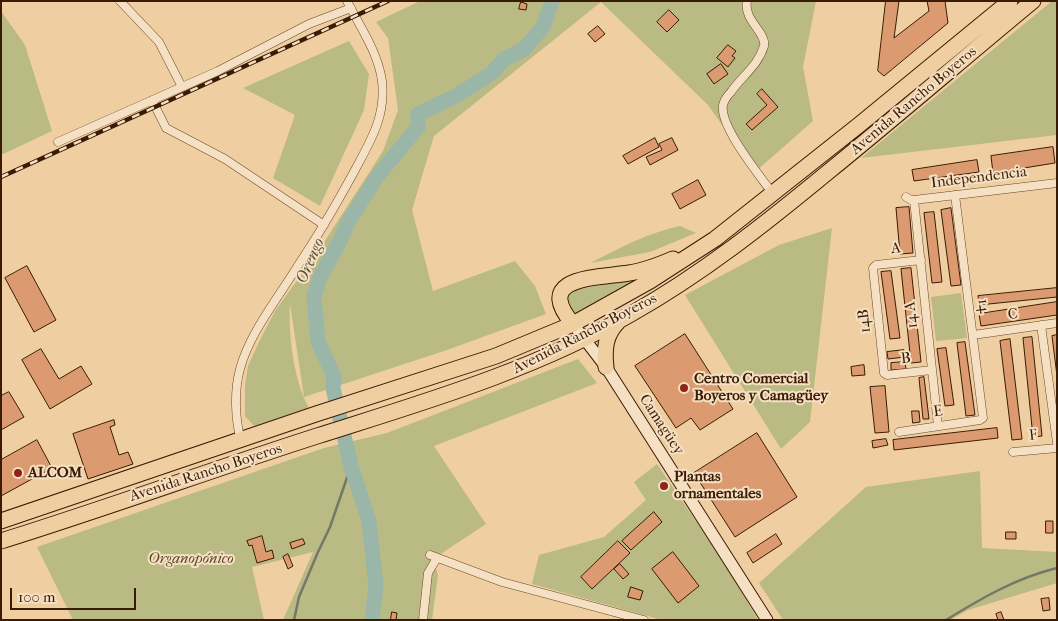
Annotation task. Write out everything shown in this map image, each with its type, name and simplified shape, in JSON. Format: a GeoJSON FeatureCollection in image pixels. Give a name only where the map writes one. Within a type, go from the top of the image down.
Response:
{"type":"FeatureCollection","features":[{"type":"Feature","properties":{"kind":"highway","name":"Avenida Rancho Boyeros"},"geometry":{"type":"LineString","coordinates":[[1,521],[316,414],[496,356],[573,324],[650,281],[715,239],[860,125],[1010,1]]}},
{"type":"Feature","properties":{"kind":"highway","name":"Avenida Rancho Boyeros"},"geometry":{"type":"LineString","coordinates":[[1,541],[497,377],[534,363],[629,316],[690,278],[755,232],[1033,1]]}},
{"type":"Feature","properties":{"kind":"highway"},"geometry":{"type":"LineString","coordinates":[[573,324],[563,312],[559,301],[561,292],[567,285],[579,280],[646,269],[678,257],[715,239]]}},
{"type":"Feature","properties":{"kind":"highway"},"geometry":{"type":"LineString","coordinates":[[606,367],[604,354],[607,339],[614,326],[629,316]]}},
{"type":"Feature","properties":{"kind":"main road","name":"Camagüey"},"geometry":{"type":"LineString","coordinates":[[573,324],[606,367],[767,620]]}},
{"type":"Feature","properties":{"kind":"street"},"geometry":{"type":"LineString","coordinates":[[120,1],[159,42],[182,87]]}},
{"type":"Feature","properties":{"kind":"street"},"geometry":{"type":"LineString","coordinates":[[748,1],[746,7],[749,16],[764,38],[765,43],[754,67],[730,93],[723,105],[725,119],[732,135],[774,194]]}},
{"type":"Feature","properties":{"kind":"street"},"geometry":{"type":"LineString","coordinates":[[58,142],[218,71],[349,5],[374,53],[382,80],[382,109],[369,144],[324,225],[249,343],[240,371],[237,394],[237,426],[241,440]]}},
{"type":"Feature","properties":{"kind":"street"},"geometry":{"type":"LineString","coordinates":[[152,100],[166,128],[224,159],[324,225]]}},
{"type":"Feature","properties":{"kind":"street","name":"Independencia"},"geometry":{"type":"LineString","coordinates":[[910,198],[955,195],[1057,183]]}},
{"type":"Feature","properties":{"kind":"street","name":"14"},"geometry":{"type":"LineString","coordinates":[[955,195],[983,418],[980,420]]}},
{"type":"Feature","properties":{"kind":"street","name":"14 A"},"geometry":{"type":"LineString","coordinates":[[910,198],[921,260],[938,426]]}},
{"type":"Feature","properties":{"kind":"street","name":"A"},"geometry":{"type":"LineString","coordinates":[[874,266],[921,260]]}},
{"type":"Feature","properties":{"kind":"street","name":"14B"},"geometry":{"type":"LineString","coordinates":[[874,266],[884,373]]}},
{"type":"Feature","properties":{"kind":"street","name":"C"},"geometry":{"type":"LineString","coordinates":[[973,335],[1057,323]]}},
{"type":"Feature","properties":{"kind":"street"},"geometry":{"type":"LineString","coordinates":[[1041,325],[1057,443]]}},
{"type":"Feature","properties":{"kind":"street","name":"B"},"geometry":{"type":"LineString","coordinates":[[884,373],[887,376],[932,370]]}},
{"type":"Feature","properties":{"kind":"street","name":"E"},"geometry":{"type":"LineString","coordinates":[[899,432],[980,420]]}},
{"type":"Feature","properties":{"kind":"street","name":"F"},"geometry":{"type":"LineString","coordinates":[[1013,452],[1057,448]]}},
{"type":"Feature","properties":{"kind":"street"},"geometry":{"type":"LineString","coordinates":[[422,620],[428,573],[434,557],[502,582],[644,620]]}},
{"type":"Feature","properties":{"kind":"green space"},"geometry":{"type":"Polygon","coordinates":[[[420,1],[816,1],[803,67],[813,121],[755,172],[708,105],[601,2],[434,136],[412,210],[433,291],[515,261],[535,286],[546,314],[447,350],[304,397],[309,408],[254,426],[245,416],[245,385],[248,366],[258,344],[275,311],[319,250],[383,151],[398,110],[388,38],[376,22],[420,1]],[[290,304],[293,358],[299,385],[304,397],[290,304]]]}},
{"type":"Feature","properties":{"kind":"green space"},"geometry":{"type":"Polygon","coordinates":[[[1052,1],[1057,1],[1057,135],[861,158],[1052,1]]]}},
{"type":"Feature","properties":{"kind":"green space"},"geometry":{"type":"Polygon","coordinates":[[[1,11],[25,45],[52,131],[1,155],[1,11]]]}},
{"type":"Feature","properties":{"kind":"green space"},"geometry":{"type":"Polygon","coordinates":[[[349,41],[369,74],[364,110],[320,206],[273,178],[295,115],[243,88],[349,41]]]}},
{"type":"Feature","properties":{"kind":"green space"},"geometry":{"type":"Polygon","coordinates":[[[680,226],[696,233],[650,252],[590,263],[645,237],[680,226]]]}},
{"type":"Feature","properties":{"kind":"green space"},"geometry":{"type":"Polygon","coordinates":[[[832,228],[810,422],[781,449],[685,295],[779,245],[832,228]]]}},
{"type":"Feature","properties":{"kind":"green space"},"geometry":{"type":"Polygon","coordinates":[[[643,277],[578,316],[571,314],[566,297],[571,291],[643,277]]]}},
{"type":"Feature","properties":{"kind":"green space"},"geometry":{"type":"Polygon","coordinates":[[[961,293],[967,338],[936,341],[931,297],[961,293]]]}},
{"type":"Feature","properties":{"kind":"green space","name":"Organopónico"},"geometry":{"type":"Polygon","coordinates":[[[578,359],[597,383],[434,446],[486,524],[433,559],[438,575],[432,620],[283,620],[313,552],[252,567],[264,620],[73,620],[37,547],[324,448],[387,433],[578,359]]]}},
{"type":"Feature","properties":{"kind":"green space"},"geometry":{"type":"Polygon","coordinates":[[[657,464],[722,559],[758,620],[662,620],[532,584],[539,555],[604,537],[646,500],[634,482],[657,464]]]}},
{"type":"Feature","properties":{"kind":"green space"},"geometry":{"type":"Polygon","coordinates":[[[980,471],[982,548],[1057,552],[1057,583],[968,610],[950,620],[783,620],[759,583],[866,487],[980,471]]]}},
{"type":"Feature","properties":{"kind":"building"},"geometry":{"type":"Polygon","coordinates":[[[886,1],[899,1],[894,38],[929,11],[927,1],[945,1],[948,23],[884,76],[878,71],[886,1]]]}},
{"type":"Feature","properties":{"kind":"building"},"geometry":{"type":"Polygon","coordinates":[[[521,2],[527,4],[526,10],[519,9],[521,2]]]}},
{"type":"Feature","properties":{"kind":"building"},"geometry":{"type":"Polygon","coordinates":[[[669,10],[679,20],[667,32],[657,22],[669,10]]]}},
{"type":"Feature","properties":{"kind":"building"},"geometry":{"type":"Polygon","coordinates":[[[598,26],[605,34],[595,42],[588,34],[598,26]]]}},
{"type":"Feature","properties":{"kind":"building"},"geometry":{"type":"Polygon","coordinates":[[[728,45],[736,51],[732,56],[735,58],[728,67],[717,58],[728,45]]]}},
{"type":"Feature","properties":{"kind":"building"},"geometry":{"type":"Polygon","coordinates":[[[721,64],[728,74],[714,84],[707,74],[721,64]]]}},
{"type":"Feature","properties":{"kind":"building"},"geometry":{"type":"Polygon","coordinates":[[[762,89],[778,107],[752,130],[746,124],[767,105],[757,94],[762,89]]]}},
{"type":"Feature","properties":{"kind":"building"},"geometry":{"type":"Polygon","coordinates":[[[655,138],[659,147],[628,164],[623,156],[655,138]]]}},
{"type":"Feature","properties":{"kind":"building"},"geometry":{"type":"Polygon","coordinates":[[[672,138],[678,150],[650,165],[646,157],[662,150],[659,144],[672,138]]]}},
{"type":"Feature","properties":{"kind":"building"},"geometry":{"type":"Polygon","coordinates":[[[1053,147],[1055,163],[993,173],[991,156],[1053,147]]]}},
{"type":"Feature","properties":{"kind":"building"},"geometry":{"type":"Polygon","coordinates":[[[977,160],[979,172],[914,181],[912,170],[977,160]]]}},
{"type":"Feature","properties":{"kind":"building"},"geometry":{"type":"Polygon","coordinates":[[[698,180],[706,195],[680,209],[672,194],[698,180]]]}},
{"type":"Feature","properties":{"kind":"building"},"geometry":{"type":"Polygon","coordinates":[[[909,207],[913,253],[900,254],[896,208],[909,207]]]}},
{"type":"Feature","properties":{"kind":"building"},"geometry":{"type":"Polygon","coordinates":[[[951,208],[961,285],[951,286],[941,210],[951,208]]]}},
{"type":"Feature","properties":{"kind":"building"},"geometry":{"type":"Polygon","coordinates":[[[934,212],[942,282],[932,283],[924,213],[934,212]]]}},
{"type":"Feature","properties":{"kind":"building"},"geometry":{"type":"Polygon","coordinates":[[[27,266],[56,320],[34,332],[5,278],[27,266]]]}},
{"type":"Feature","properties":{"kind":"building"},"geometry":{"type":"Polygon","coordinates":[[[911,268],[921,362],[911,363],[901,269],[911,268]]]}},
{"type":"Feature","properties":{"kind":"building"},"geometry":{"type":"Polygon","coordinates":[[[891,271],[900,338],[890,339],[881,272],[891,271]]]}},
{"type":"Feature","properties":{"kind":"building"},"geometry":{"type":"Polygon","coordinates":[[[1057,288],[1057,297],[979,305],[978,296],[1057,288]]]}},
{"type":"Feature","properties":{"kind":"building"},"geometry":{"type":"Polygon","coordinates":[[[1057,302],[1057,315],[981,326],[979,314],[1057,302]]]}},
{"type":"Feature","properties":{"kind":"building","name":"Centro Comercial Boyeros y Camagüey"},"geometry":{"type":"Polygon","coordinates":[[[685,334],[733,409],[700,430],[691,418],[676,428],[635,366],[685,334]]]}},
{"type":"Feature","properties":{"kind":"building"},"geometry":{"type":"Polygon","coordinates":[[[1057,335],[1057,376],[1052,336],[1057,335]]]}},
{"type":"Feature","properties":{"kind":"building"},"geometry":{"type":"Polygon","coordinates":[[[1032,337],[1042,436],[1033,437],[1023,338],[1032,337]]]}},
{"type":"Feature","properties":{"kind":"building"},"geometry":{"type":"Polygon","coordinates":[[[1010,339],[1022,439],[1012,440],[1000,341],[1010,339]]]}},
{"type":"Feature","properties":{"kind":"building"},"geometry":{"type":"Polygon","coordinates":[[[965,342],[975,415],[966,416],[957,343],[965,342]]]}},
{"type":"Feature","properties":{"kind":"building"},"geometry":{"type":"Polygon","coordinates":[[[946,348],[954,405],[945,406],[937,349],[946,348]]]}},
{"type":"Feature","properties":{"kind":"building"},"geometry":{"type":"Polygon","coordinates":[[[41,349],[59,379],[81,366],[92,384],[50,409],[22,360],[41,349]]]}},
{"type":"Feature","properties":{"kind":"building"},"geometry":{"type":"Polygon","coordinates":[[[904,350],[905,357],[888,359],[887,352],[904,350]]]}},
{"type":"Feature","properties":{"kind":"building"},"geometry":{"type":"Polygon","coordinates":[[[905,362],[906,369],[891,370],[891,363],[905,362]]]}},
{"type":"Feature","properties":{"kind":"building"},"geometry":{"type":"Polygon","coordinates":[[[864,365],[865,375],[852,376],[851,367],[864,365]]]}},
{"type":"Feature","properties":{"kind":"building"},"geometry":{"type":"Polygon","coordinates":[[[924,377],[929,419],[923,419],[919,378],[924,377]]]}},
{"type":"Feature","properties":{"kind":"building"},"geometry":{"type":"Polygon","coordinates":[[[885,386],[889,432],[875,433],[870,387],[885,386]]]}},
{"type":"Feature","properties":{"kind":"building"},"geometry":{"type":"Polygon","coordinates":[[[9,392],[24,417],[1,430],[1,396],[9,392]]]}},
{"type":"Feature","properties":{"kind":"building"},"geometry":{"type":"Polygon","coordinates":[[[912,411],[919,411],[920,422],[913,423],[912,411]]]}},
{"type":"Feature","properties":{"kind":"building"},"geometry":{"type":"Polygon","coordinates":[[[114,420],[115,425],[110,427],[119,455],[128,452],[133,464],[88,479],[73,434],[114,420]]]}},
{"type":"Feature","properties":{"kind":"building"},"geometry":{"type":"Polygon","coordinates":[[[997,428],[998,438],[894,450],[893,440],[997,428]]]}},
{"type":"Feature","properties":{"kind":"building"},"geometry":{"type":"Polygon","coordinates":[[[757,433],[797,497],[735,537],[694,473],[757,433]]]}},
{"type":"Feature","properties":{"kind":"building"},"geometry":{"type":"Polygon","coordinates":[[[886,439],[888,445],[873,448],[872,441],[886,439]]]}},
{"type":"Feature","properties":{"kind":"building"},"geometry":{"type":"Polygon","coordinates":[[[37,440],[52,468],[1,496],[1,460],[37,440]]]}},
{"type":"Feature","properties":{"kind":"building"},"geometry":{"type":"Polygon","coordinates":[[[654,512],[662,522],[631,550],[622,541],[654,512]]]}},
{"type":"Feature","properties":{"kind":"building"},"geometry":{"type":"Polygon","coordinates":[[[1046,521],[1053,521],[1053,533],[1046,533],[1046,521]]]}},
{"type":"Feature","properties":{"kind":"building"},"geometry":{"type":"Polygon","coordinates":[[[1006,532],[1016,532],[1016,539],[1006,539],[1006,532]]]}},
{"type":"Feature","properties":{"kind":"building"},"geometry":{"type":"Polygon","coordinates":[[[776,534],[782,544],[753,563],[747,553],[776,534]]]}},
{"type":"Feature","properties":{"kind":"building"},"geometry":{"type":"Polygon","coordinates":[[[262,536],[266,552],[272,550],[274,558],[257,563],[252,545],[249,546],[247,541],[262,536]]]}},
{"type":"Feature","properties":{"kind":"building"},"geometry":{"type":"Polygon","coordinates":[[[303,539],[305,544],[292,549],[290,543],[303,539]]]}},
{"type":"Feature","properties":{"kind":"building"},"geometry":{"type":"Polygon","coordinates":[[[618,541],[630,553],[592,589],[581,577],[618,541]]]}},
{"type":"Feature","properties":{"kind":"building"},"geometry":{"type":"Polygon","coordinates":[[[673,552],[699,586],[678,603],[652,569],[673,552]]]}},
{"type":"Feature","properties":{"kind":"building"},"geometry":{"type":"Polygon","coordinates":[[[288,554],[293,566],[288,569],[283,557],[288,554]]]}},
{"type":"Feature","properties":{"kind":"building"},"geometry":{"type":"Polygon","coordinates":[[[620,564],[629,574],[623,579],[614,569],[620,564]]]}},
{"type":"Feature","properties":{"kind":"building"},"geometry":{"type":"Polygon","coordinates":[[[631,587],[643,591],[640,600],[628,597],[631,587]]]}},
{"type":"Feature","properties":{"kind":"building"},"geometry":{"type":"Polygon","coordinates":[[[1049,598],[1050,610],[1043,611],[1041,599],[1049,598]]]}},
{"type":"Feature","properties":{"kind":"building"},"geometry":{"type":"Polygon","coordinates":[[[392,612],[397,613],[396,620],[390,620],[392,612]]]}},
{"type":"Feature","properties":{"kind":"building"},"geometry":{"type":"Polygon","coordinates":[[[1001,612],[1004,620],[998,620],[996,614],[1001,612]]]}},
{"type":"Feature","properties":{"kind":"waterway","name":"Orengo"},"geometry":{"type":"LineString","coordinates":[[372,620],[376,586],[369,521],[351,466],[333,388],[334,376],[318,342],[314,297],[320,277],[339,243],[348,222],[379,174],[418,127],[418,114],[456,96],[492,73],[503,60],[524,49],[543,27],[552,1]]}},
{"type":"Feature","properties":{"kind":"waterway"},"geometry":{"type":"LineString","coordinates":[[294,620],[299,597],[330,527],[351,466]]}},
{"type":"Feature","properties":{"kind":"waterway"},"geometry":{"type":"LineString","coordinates":[[946,620],[1013,583],[1057,568]]}},
{"type":"Feature","properties":{"kind":"railway"},"geometry":{"type":"LineString","coordinates":[[1,177],[388,1]]}},
{"type":"Feature","properties":{"kind":"place","name":"Centro Comercial Boyeros y Camagüey"},"geometry":{"type":"Point","coordinates":[684,388]}},
{"type":"Feature","properties":{"kind":"place","name":"ALCOM"},"geometry":{"type":"Point","coordinates":[18,473]}},
{"type":"Feature","properties":{"kind":"place","name":"Plantas ornamentales"},"geometry":{"type":"Point","coordinates":[664,486]}}]}
